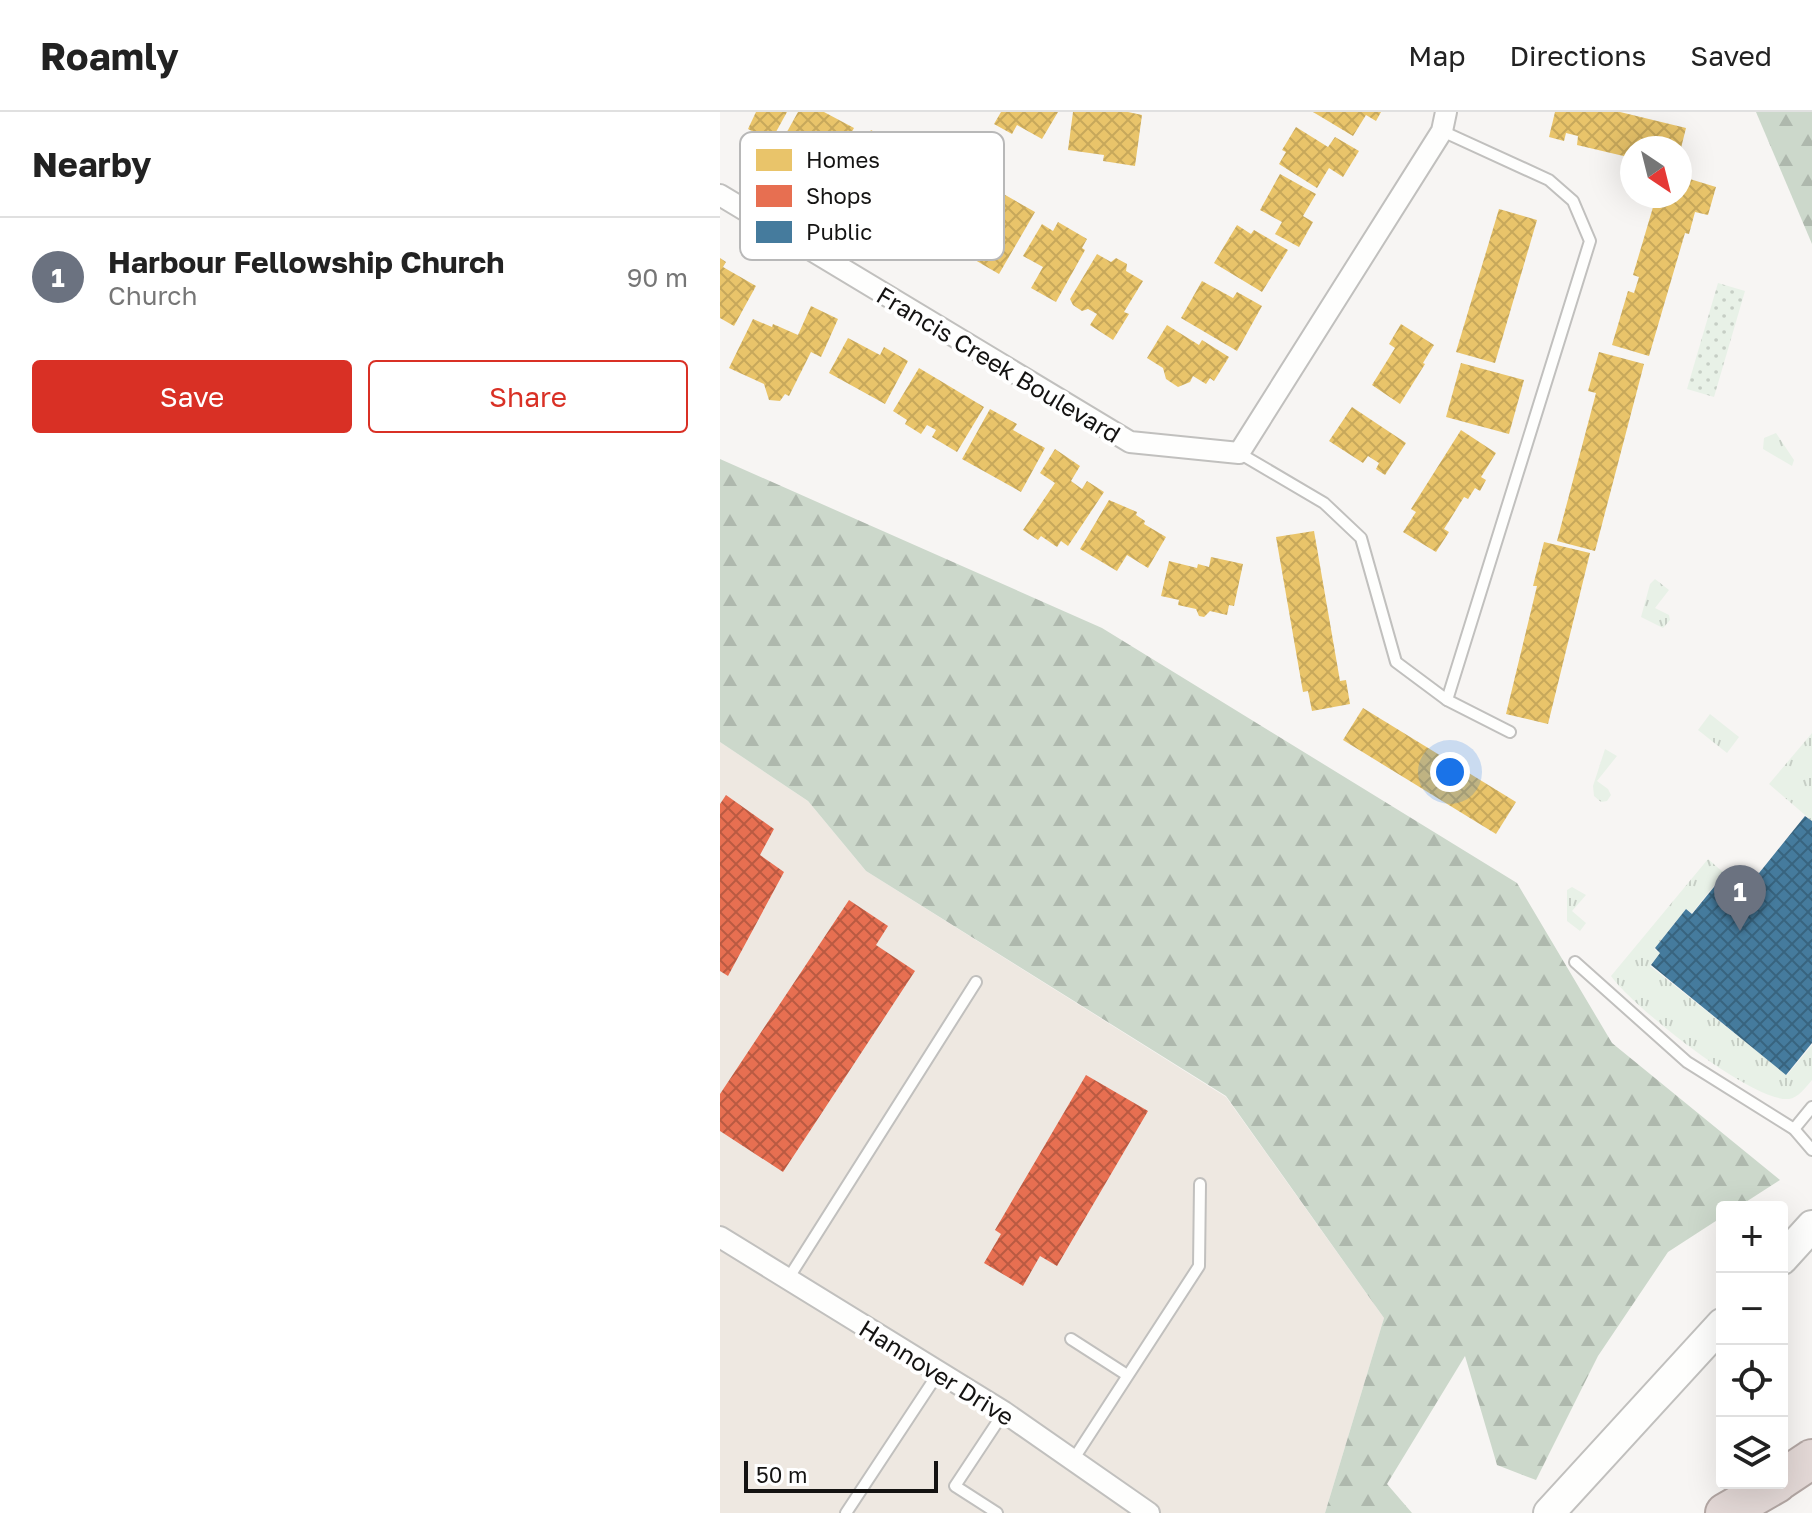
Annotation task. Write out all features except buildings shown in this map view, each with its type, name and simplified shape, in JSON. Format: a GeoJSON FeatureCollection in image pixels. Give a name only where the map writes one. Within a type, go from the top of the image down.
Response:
{"type":"FeatureCollection","features":[{"type":"Feature","properties":{"kind":"highway"},"geometry":{"type":"LineString","coordinates":[[1788,1476],[1812,1461]]}},
{"type":"Feature","properties":{"kind":"highway"},"geometry":{"type":"LineString","coordinates":[[1725,1513],[1767,1489]]}},
{"type":"Feature","properties":{"kind":"main road"},"geometry":{"type":"LineString","coordinates":[[1788,1252],[1812,1226]]}},
{"type":"Feature","properties":{"kind":"main road"},"geometry":{"type":"LineString","coordinates":[[1549,1513],[1716,1331]]}},
{"type":"Feature","properties":{"kind":"street"},"geometry":{"type":"LineString","coordinates":[[1239,453],[1444,122]]}},
{"type":"Feature","properties":{"kind":"street","name":"Francis Creek Boulevard"},"geometry":{"type":"LineString","coordinates":[[720,195],[740,207]]}},
{"type":"Feature","properties":{"kind":"street","name":"Francis Creek Boulevard"},"geometry":{"type":"LineString","coordinates":[[828,260],[1130,442],[1239,453]]}},
{"type":"Feature","properties":{"kind":"street","name":"Hannover Drive"},"geometry":{"type":"LineString","coordinates":[[720,1237],[1004,1412],[1149,1513]]}},
{"type":"Feature","properties":{"kind":"lane"},"geometry":{"type":"LineString","coordinates":[[1444,122],[1549,180],[1573,201],[1590,241],[1447,700]]}},
{"type":"Feature","properties":{"kind":"lane"},"geometry":{"type":"LineString","coordinates":[[1239,453],[1324,503],[1361,538],[1396,662],[1447,700],[1510,732]]}},
{"type":"Feature","properties":{"kind":"lane"},"geometry":{"type":"LineString","coordinates":[[1575,962],[1687,1062],[1794,1129],[1812,1150]]}},
{"type":"Feature","properties":{"kind":"lane"},"geometry":{"type":"LineString","coordinates":[[788,1279],[976,982]]}},
{"type":"Feature","properties":{"kind":"lane"},"geometry":{"type":"LineString","coordinates":[[1794,1129],[1812,1107]]}},
{"type":"Feature","properties":{"kind":"lane"},"geometry":{"type":"LineString","coordinates":[[1073,1460],[1199,1266],[1200,1184]]}},
{"type":"Feature","properties":{"kind":"lane"},"geometry":{"type":"LineString","coordinates":[[1071,1339],[1127,1375]]}},
{"type":"Feature","properties":{"kind":"lane"},"geometry":{"type":"LineString","coordinates":[[846,1513],[939,1372]]}},
{"type":"Feature","properties":{"kind":"lane"},"geometry":{"type":"LineString","coordinates":[[997,1513],[955,1486],[1004,1412]]}},
{"type":"Feature","properties":{"kind":"shaded area"},"geometry":{"type":"Polygon","coordinates":[[[720,742],[808,801],[866,871],[1226,1097],[1384,1318],[1325,1513],[720,1513],[720,742]]]}},
{"type":"Feature","properties":{"kind":"green space"},"geometry":{"type":"Polygon","coordinates":[[[1756,112],[1812,112],[1812,244],[1756,112]]]}},
{"type":"Feature","properties":{"kind":"green space"},"geometry":{"type":"Polygon","coordinates":[[[1718,283],[1745,291],[1714,397],[1687,389],[1718,283]]]}},
{"type":"Feature","properties":{"kind":"green space"},"geometry":{"type":"Polygon","coordinates":[[[1776,433],[1794,460],[1792,466],[1763,449],[1764,438],[1776,433]]]}},
{"type":"Feature","properties":{"kind":"green space"},"geometry":{"type":"Polygon","coordinates":[[[720,459],[1102,628],[1517,883],[1612,1043],[1780,1180],[1747,1201],[1716,1201],[1716,1221],[1668,1252],[1598,1356],[1536,1480],[1497,1465],[1465,1356],[1387,1484],[1412,1513],[1325,1513],[1384,1318],[1226,1096],[866,871],[808,801],[720,742],[720,459]]]}},
{"type":"Feature","properties":{"kind":"green space"},"geometry":{"type":"Polygon","coordinates":[[[1655,579],[1669,590],[1655,608],[1669,615],[1670,620],[1663,628],[1641,617],[1650,584],[1655,579]]]}},
{"type":"Feature","properties":{"kind":"green space"},"geometry":{"type":"Polygon","coordinates":[[[1710,714],[1739,737],[1727,753],[1698,730],[1710,714]]]}},
{"type":"Feature","properties":{"kind":"green space"},"geometry":{"type":"Polygon","coordinates":[[[1812,733],[1812,821],[1769,784],[1812,733]]]}},
{"type":"Feature","properties":{"kind":"green space"},"geometry":{"type":"Polygon","coordinates":[[[1605,749],[1617,756],[1597,781],[1611,795],[1607,801],[1601,802],[1594,796],[1593,786],[1605,749]]]}},
{"type":"Feature","properties":{"kind":"green space"},"geometry":{"type":"Polygon","coordinates":[[[1708,859],[1724,873],[1692,913],[1686,909],[1654,949],[1660,953],[1650,966],[1787,1075],[1812,1045],[1812,1080],[1792,1098],[1772,1096],[1722,1070],[1667,1029],[1611,976],[1708,859]]]}},
{"type":"Feature","properties":{"kind":"green space"},"geometry":{"type":"Polygon","coordinates":[[[1572,887],[1586,895],[1572,911],[1586,923],[1580,931],[1567,921],[1567,890],[1572,887]]]}},
{"type":"Feature","properties":{"kind":"place","name":"Harbour Fellowship Church"},"geometry":{"type":"Point","coordinates":[1740,931]}}]}
